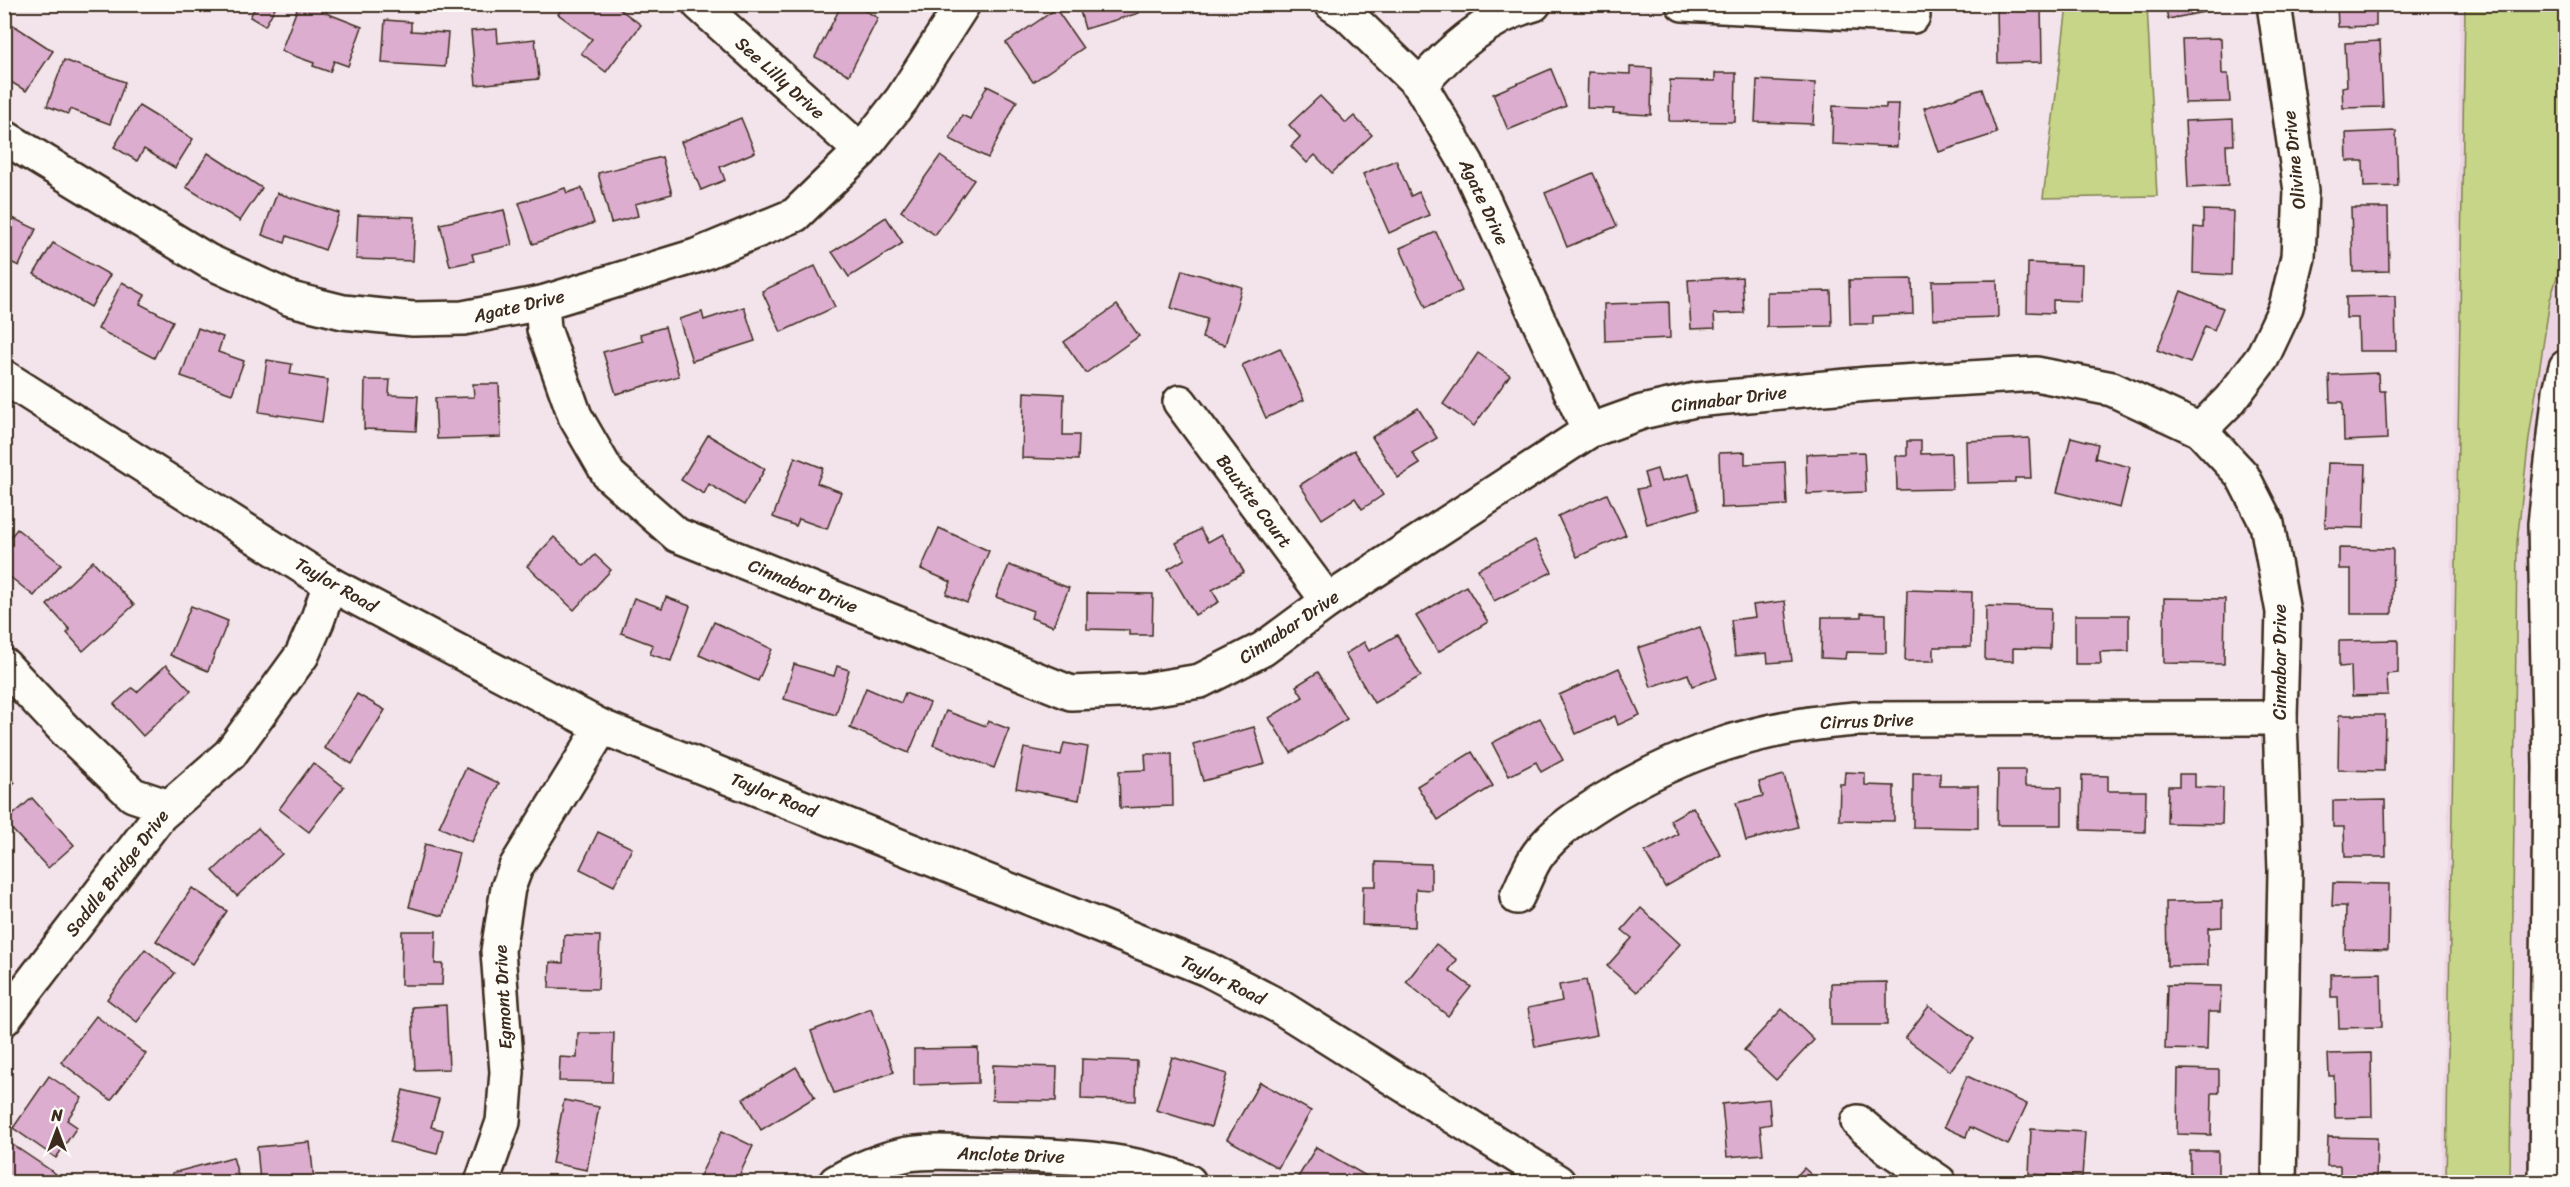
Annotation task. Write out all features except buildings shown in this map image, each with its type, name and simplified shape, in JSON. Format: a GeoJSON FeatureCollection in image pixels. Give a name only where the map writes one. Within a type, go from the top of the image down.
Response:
{"type":"FeatureCollection","features":[{"type":"Feature","properties":{"kind":"street","name":"See Lilly Drive"},"geometry":{"type":"LineString","coordinates":[[699,4],[861,152]]}},
{"type":"Feature","properties":{"kind":"street","name":"Agate Drive"},"geometry":{"type":"LineString","coordinates":[[4,137],[208,261],[291,299],[343,312],[413,319],[463,318],[542,303],[696,256],[795,215],[861,152],[902,99],[963,4]]}},
{"type":"Feature","properties":{"kind":"street","name":"Agate Drive"},"geometry":{"type":"LineString","coordinates":[[1332,4],[1347,14],[1420,85],[1467,164],[1589,431]]}},
{"type":"Feature","properties":{"kind":"street"},"geometry":{"type":"LineString","coordinates":[[1420,85],[1447,54],[1476,33],[1513,10],[1534,4]]}},
{"type":"Feature","properties":{"kind":"street"},"geometry":{"type":"LineString","coordinates":[[1683,4],[1913,16]]}},
{"type":"Feature","properties":{"kind":"street","name":"Olivine Drive"},"geometry":{"type":"LineString","coordinates":[[2200,430],[2230,400],[2262,358],[2286,307],[2298,257],[2301,191],[2274,4]]}},
{"type":"Feature","properties":{"kind":"street","name":"Cinnabar Drive"},"geometry":{"type":"LineString","coordinates":[[542,303],[544,329],[575,416],[609,475],[677,535],[1071,693],[1144,690],[1200,681],[1263,649],[1328,601],[1589,431],[1642,412],[1695,400],[1868,384],[2036,374],[2112,389],[2200,430],[2242,475],[2267,524],[2283,612],[2280,718],[2285,871],[2279,1182]]}},
{"type":"Feature","properties":{"kind":"street"},"geometry":{"type":"LineString","coordinates":[[2546,1182],[2550,767],[2545,524],[2560,391],[2565,367]]}},
{"type":"Feature","properties":{"kind":"street","name":"Taylor Road"},"geometry":{"type":"LineString","coordinates":[[4,377],[330,584],[602,727],[1207,969],[1280,1007],[1558,1182]]}},
{"type":"Feature","properties":{"kind":"street","name":"Bauxite Court"},"geometry":{"type":"LineString","coordinates":[[1180,402],[1328,601]]}},
{"type":"Feature","properties":{"kind":"street","name":"Saddle Bridge Drive"},"geometry":{"type":"LineString","coordinates":[[4,1018],[169,807],[230,754],[302,655],[330,584]]}},
{"type":"Feature","properties":{"kind":"street"},"geometry":{"type":"LineString","coordinates":[[4,665],[66,731],[133,795],[169,807]]}},
{"type":"Feature","properties":{"kind":"street","name":"Cirrus Drive"},"geometry":{"type":"LineString","coordinates":[[1517,897],[1539,852],[1576,818],[1622,789],[1669,765],[1719,744],[1763,731],[1810,722],[1855,719],[2280,718]]}},
{"type":"Feature","properties":{"kind":"street","name":"Egmont Drive"},"geometry":{"type":"LineString","coordinates":[[482,1182],[502,1122],[506,1082],[498,951],[508,888],[516,867],[602,727]]}},
{"type":"Feature","properties":{"kind":"street"},"geometry":{"type":"LineString","coordinates":[[1858,1122],[1890,1149],[1939,1182]]}},
{"type":"Feature","properties":{"kind":"street","name":"Anclote Drive"},"geometry":{"type":"LineString","coordinates":[[836,1182],[863,1167],[908,1154],[941,1152],[1056,1169],[1099,1160],[1142,1168],[1189,1182]]}},
{"type":"Feature","properties":{"kind":"shaded area"},"geometry":{"type":"Polygon","coordinates":[[[2460,5],[2565,5],[2565,1182],[2442,1182],[2460,5]]]}},
{"type":"Feature","properties":{"kind":"green space"},"geometry":{"type":"Polygon","coordinates":[[[2064,5],[2147,5],[2157,196],[2043,198],[2066,14],[2064,5]]]}},
{"type":"Feature","properties":{"kind":"green space"},"geometry":{"type":"Polygon","coordinates":[[[2465,5],[2566,5],[2565,251],[2550,300],[2529,438],[2517,542],[2510,1182],[2446,1182],[2465,5]]]}}]}
